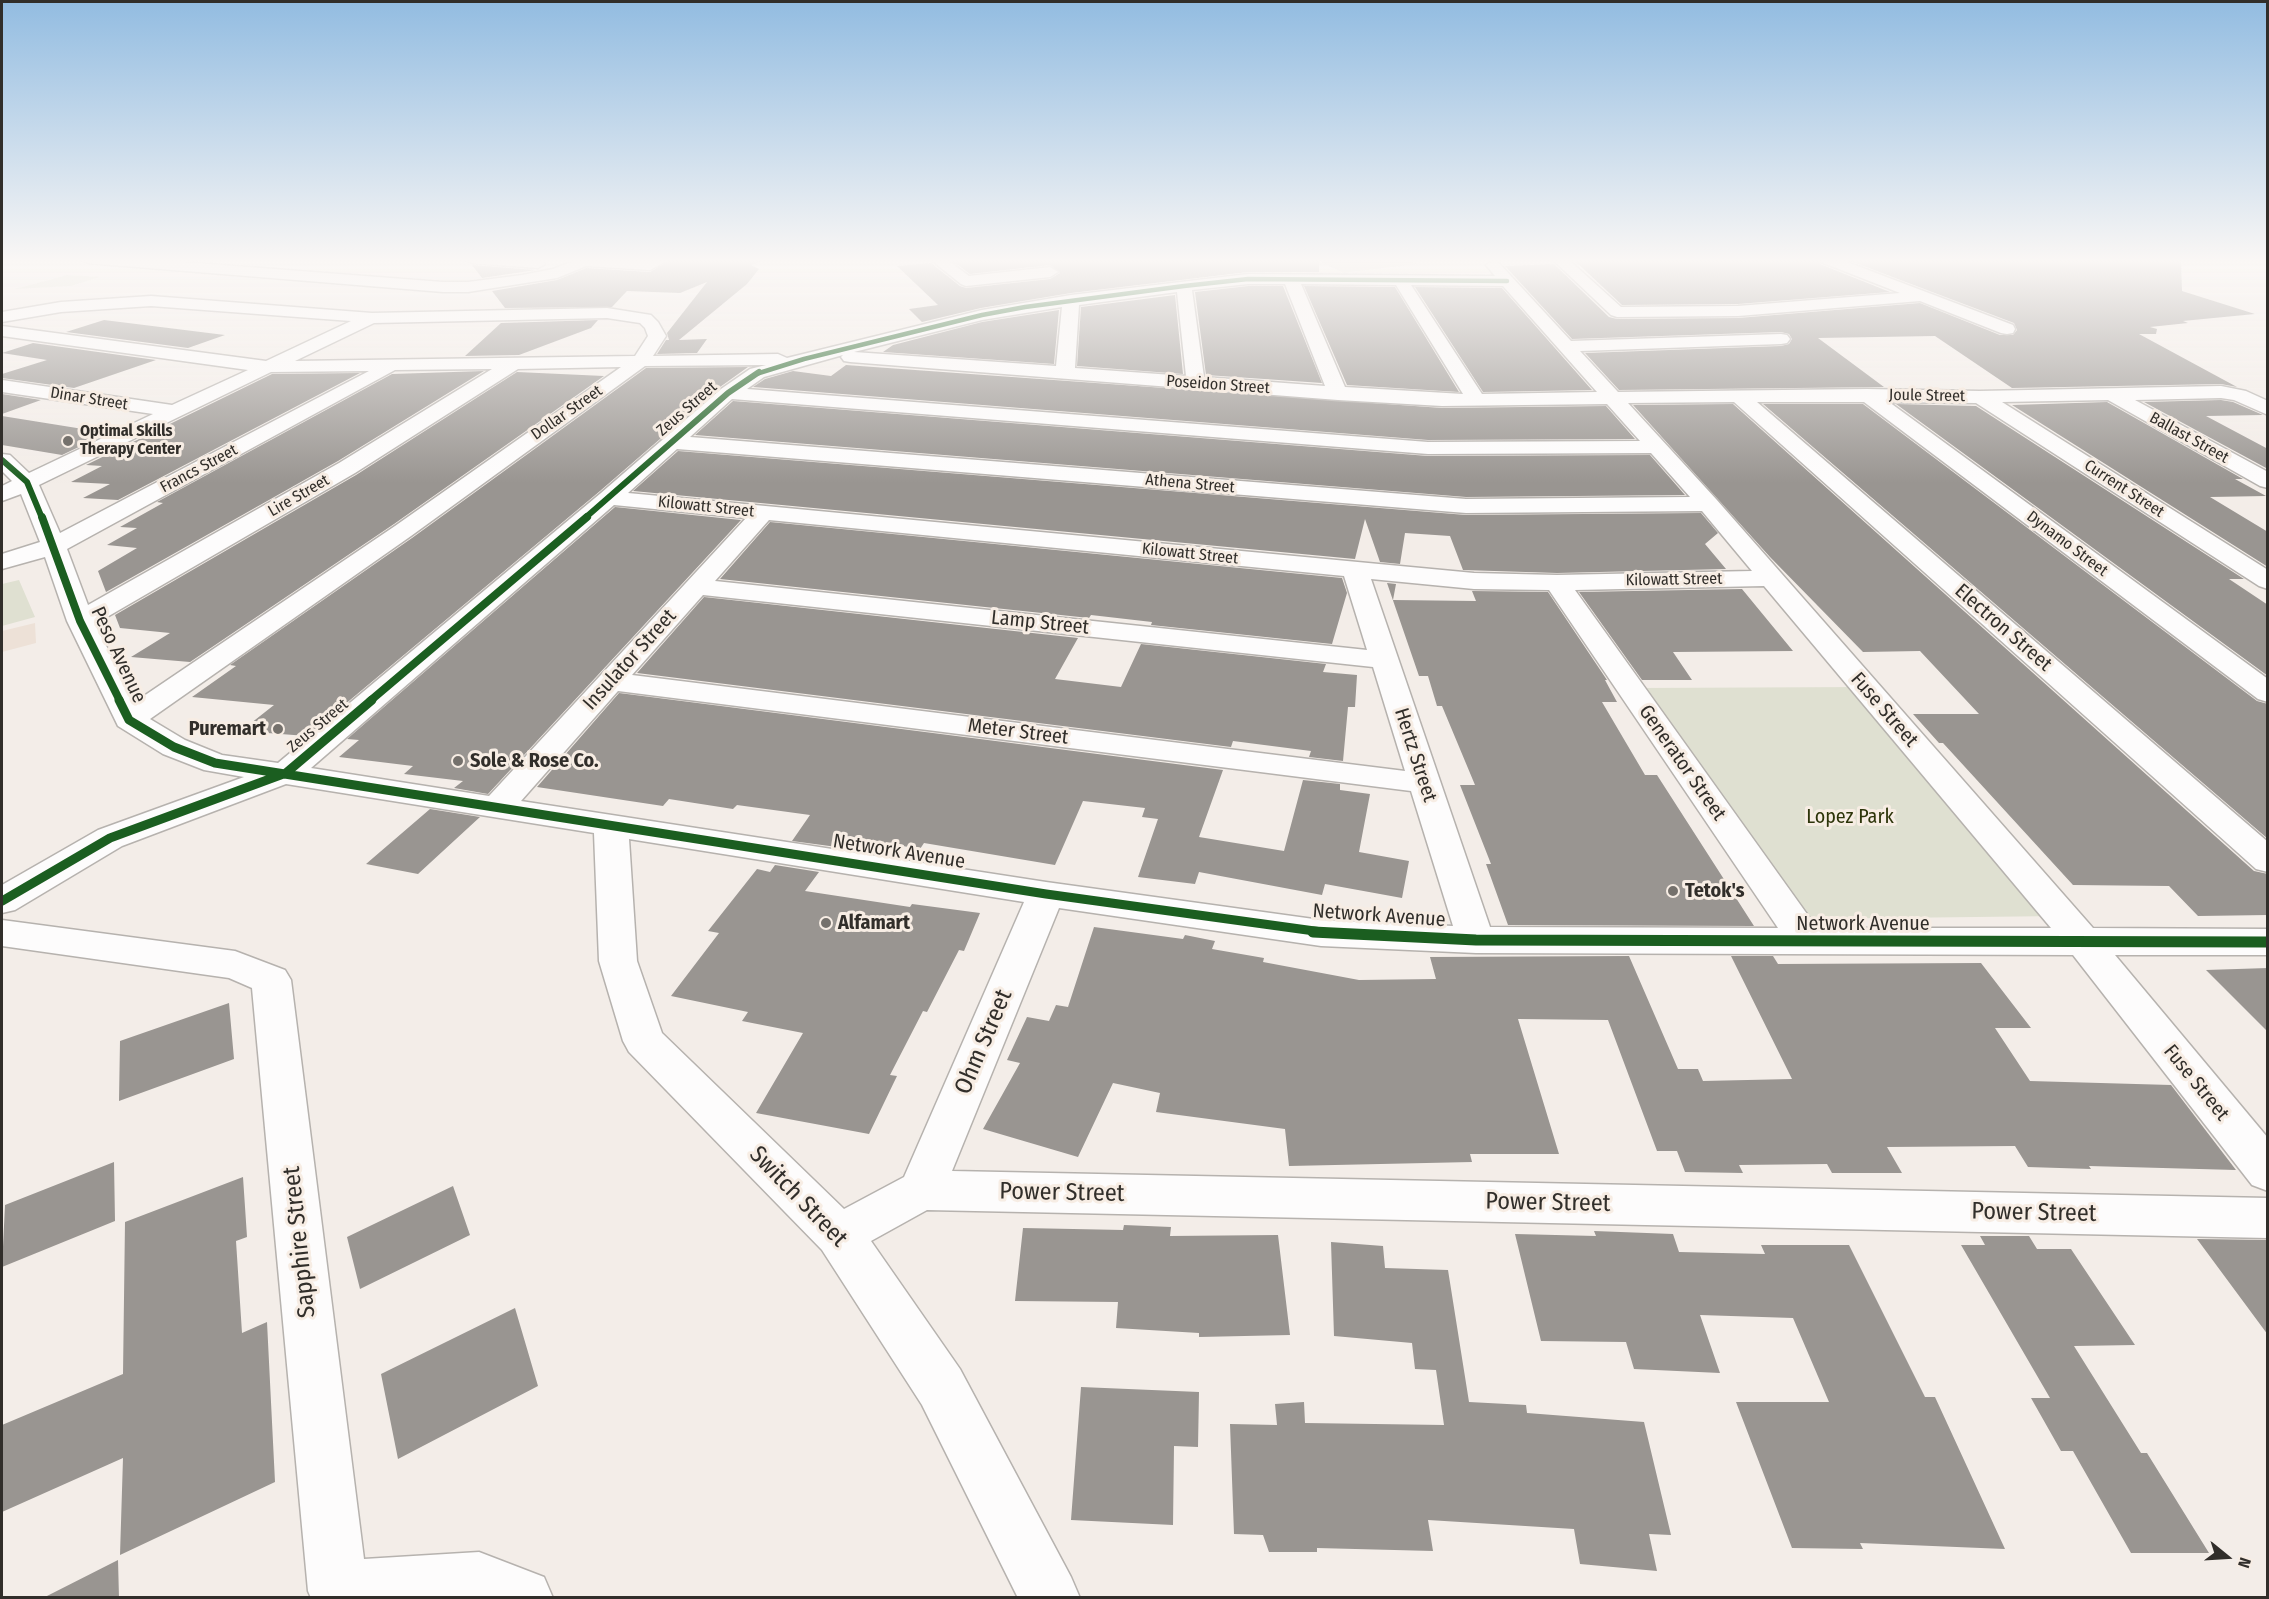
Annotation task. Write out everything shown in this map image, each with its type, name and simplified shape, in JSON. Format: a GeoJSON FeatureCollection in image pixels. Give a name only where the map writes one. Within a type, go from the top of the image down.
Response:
{"type":"FeatureCollection","features":[{"type":"Feature","properties":{"kind":"street"},"geometry":{"type":"LineString","coordinates":[[21,334],[269,367],[640,362],[813,357]]}},
{"type":"Feature","properties":{"kind":"street"},"geometry":{"type":"LineString","coordinates":[[2,494],[339,334]]}},
{"type":"Feature","properties":{"kind":"street","name":"Dollar Street"},"geometry":{"type":"LineString","coordinates":[[129,720],[403,531],[640,362],[657,336],[656,334]]}},
{"type":"Feature","properties":{"kind":"street","name":"Zeus Street"},"geometry":{"type":"LineString","coordinates":[[2,901],[110,838],[286,773],[609,498],[728,393],[757,373],[907,334]]}},
{"type":"Feature","properties":{"kind":"street"},"geometry":{"type":"LineString","coordinates":[[1065,374],[1068,334]]}},
{"type":"Feature","properties":{"kind":"street"},"geometry":{"type":"LineString","coordinates":[[1190,334],[1196,384]]}},
{"type":"Feature","properties":{"kind":"street"},"geometry":{"type":"LineString","coordinates":[[1313,334],[1338,394]]}},
{"type":"Feature","properties":{"kind":"street"},"geometry":{"type":"LineString","coordinates":[[1434,334],[1476,400]]}},
{"type":"Feature","properties":{"kind":"street","name":"Fuse Street"},"geometry":{"type":"LineString","coordinates":[[1556,334],[1708,504],[2083,941],[2268,1172]]}},
{"type":"Feature","properties":{"kind":"street"},"geometry":{"type":"LineString","coordinates":[[1567,346],[1781,339]]}},
{"type":"Feature","properties":{"kind":"street","name":"Poseidon Street"},"geometry":{"type":"LineString","coordinates":[[813,357],[1338,394],[1476,400],[1614,399]]}},
{"type":"Feature","properties":{"kind":"street","name":"Lire Street"},"geometry":{"type":"LineString","coordinates":[[80,621],[347,468],[514,363]]}},
{"type":"Feature","properties":{"kind":"street","name":"Francs Street"},"geometry":{"type":"LineString","coordinates":[[2,562],[54,546],[393,365]]}},
{"type":"Feature","properties":{"kind":"street","name":"Dinar Street"},"geometry":{"type":"LineString","coordinates":[[2,386],[177,412]]}},
{"type":"Feature","properties":{"kind":"street","name":"Joule Street"},"geometry":{"type":"LineString","coordinates":[[1614,399],[1867,395],[1980,397],[2221,392],[2239,395],[2268,409]]}},
{"type":"Feature","properties":{"kind":"street"},"geometry":{"type":"LineString","coordinates":[[728,393],[1428,448],[1656,447]]}},
{"type":"Feature","properties":{"kind":"street","name":"Ballast Street"},"geometry":{"type":"LineString","coordinates":[[2111,394],[2268,481]]}},
{"type":"Feature","properties":{"kind":"street","name":"Dynamo Street"},"geometry":{"type":"LineString","coordinates":[[1867,395],[2268,693]]}},
{"type":"Feature","properties":{"kind":"street","name":"Electron Street"},"geometry":{"type":"LineString","coordinates":[[1738,396],[2268,861]]}},
{"type":"Feature","properties":{"kind":"street","name":"Current Street"},"geometry":{"type":"LineString","coordinates":[[1980,397],[2268,581]]}},
{"type":"Feature","properties":{"kind":"street","name":"Athena Street"},"geometry":{"type":"LineString","coordinates":[[672,442],[1466,506],[1708,504]]}},
{"type":"Feature","properties":{"kind":"street","name":"Peso Avenue"},"geometry":{"type":"LineString","coordinates":[[2,460],[27,482],[54,546],[80,621],[129,720],[174,747],[215,763],[496,807]]}},
{"type":"Feature","properties":{"kind":"street","name":"Kilowatt Street"},"geometry":{"type":"LineString","coordinates":[[609,498],[1474,581],[1557,583],[1772,578]]}},
{"type":"Feature","properties":{"kind":"street","name":"Insulator Street"},"geometry":{"type":"LineString","coordinates":[[496,807],[762,513]]}},
{"type":"Feature","properties":{"kind":"street","name":"Hertz Street"},"geometry":{"type":"LineString","coordinates":[[1355,570],[1476,940]]}},
{"type":"Feature","properties":{"kind":"street","name":"Generator Street"},"geometry":{"type":"LineString","coordinates":[[1557,583],[1807,942]]}},
{"type":"Feature","properties":{"kind":"street","name":"Lamp Street"},"geometry":{"type":"LineString","coordinates":[[697,586],[1384,660]]}},
{"type":"Feature","properties":{"kind":"street","name":"Meter Street"},"geometry":{"type":"LineString","coordinates":[[611,681],[1424,783]]}},
{"type":"Feature","properties":{"kind":"street","name":"Network Avenue"},"geometry":{"type":"LineString","coordinates":[[496,807],[1047,894],[1321,933],[1476,940],[2268,942]]}},
{"type":"Feature","properties":{"kind":"street","name":"Switch Street"},"geometry":{"type":"LineString","coordinates":[[611,825],[618,961],[644,1041],[839,1235],[941,1387],[1050,1598]]}},
{"type":"Feature","properties":{"kind":"street","name":"Ohm Street"},"geometry":{"type":"LineString","coordinates":[[921,1190],[1047,894]]}},
{"type":"Feature","properties":{"kind":"street","name":"Sapphire Street"},"geometry":{"type":"LineString","coordinates":[[2,933],[235,964],[271,980],[335,1594],[479,1582],[523,1598]]}},
{"type":"Feature","properties":{"kind":"street","name":"Power Street"},"geometry":{"type":"LineString","coordinates":[[839,1235],[921,1190],[2268,1218]]}},
{"type":"Feature","properties":{"kind":"shaded area"},"geometry":{"type":"Polygon","coordinates":[[[35,623],[36,643],[2,652],[2,631],[35,623]]]}},
{"type":"Feature","properties":{"kind":"green space"},"geometry":{"type":"Polygon","coordinates":[[[19,580],[35,617],[2,626],[2,584],[19,580]]]}},
{"type":"Feature","properties":{"kind":"green space","name":"Lopez Park"},"geometry":{"type":"Polygon","coordinates":[[[1864,687],[2060,916],[1806,919],[1638,688],[1864,687]]]}},
{"type":"Feature","properties":{"kind":"building"},"geometry":{"type":"Polygon","coordinates":[[[78,334],[225,335],[188,348],[78,334]]]}},
{"type":"Feature","properties":{"kind":"building"},"geometry":{"type":"Polygon","coordinates":[[[489,334],[576,334],[519,355],[465,356],[489,334]]]}},
{"type":"Feature","properties":{"kind":"building"},"geometry":{"type":"Polygon","coordinates":[[[667,334],[687,334],[679,340],[707,339],[697,353],[657,354],[666,340],[669,340],[667,334]]]}},
{"type":"Feature","properties":{"kind":"building"},"geometry":{"type":"Polygon","coordinates":[[[937,334],[1057,334],[1054,364],[883,352],[893,345],[937,334]]]}},
{"type":"Feature","properties":{"kind":"building"},"geometry":{"type":"Polygon","coordinates":[[[1079,334],[1179,334],[1183,374],[1077,366],[1079,334]]]}},
{"type":"Feature","properties":{"kind":"building"},"geometry":{"type":"Polygon","coordinates":[[[1201,334],[1302,334],[1322,383],[1206,375],[1201,334]]]}},
{"type":"Feature","properties":{"kind":"building"},"geometry":{"type":"Polygon","coordinates":[[[1325,334],[1423,334],[1459,392],[1347,385],[1325,334]]]}},
{"type":"Feature","properties":{"kind":"building"},"geometry":{"type":"Polygon","coordinates":[[[1445,334],[1542,334],[1592,390],[1483,392],[1445,334]]]}},
{"type":"Feature","properties":{"kind":"building"},"geometry":{"type":"Polygon","coordinates":[[[1567,334],[1733,334],[1572,339],[1567,334]]]}},
{"type":"Feature","properties":{"kind":"building"},"geometry":{"type":"Polygon","coordinates":[[[1787,334],[2156,334],[2139,334],[2237,387],[2221,384],[2012,388],[1935,336],[1818,338],[1884,387],[1619,390],[1585,353],[1781,346],[1789,344],[1792,339],[1787,334]]]}},
{"type":"Feature","properties":{"kind":"building"},"geometry":{"type":"Polygon","coordinates":[[[33,343],[156,360],[74,388],[2,378],[2,374],[47,360],[2,353],[33,343]]]}},
{"type":"Feature","properties":{"kind":"building"},"geometry":{"type":"Polygon","coordinates":[[[846,365],[1442,408],[1606,406],[1635,439],[1428,440],[753,387],[765,379],[793,371],[831,376],[846,365]]]}},
{"type":"Feature","properties":{"kind":"building"},"geometry":{"type":"Polygon","coordinates":[[[748,367],[720,387],[600,491],[307,736],[241,731],[274,705],[192,697],[236,666],[230,665],[412,538],[646,368],[748,367]]]}},
{"type":"Feature","properties":{"kind":"building"},"geometry":{"type":"Polygon","coordinates":[[[484,371],[338,461],[106,592],[98,571],[137,548],[107,545],[137,528],[120,527],[163,503],[157,502],[392,374],[484,371]]]}},
{"type":"Feature","properties":{"kind":"building"},"geometry":{"type":"Polygon","coordinates":[[[517,372],[604,376],[394,524],[190,662],[131,657],[170,633],[120,628],[115,615],[356,475],[517,372]]]}},
{"type":"Feature","properties":{"kind":"building"},"geometry":{"type":"Polygon","coordinates":[[[360,373],[118,500],[83,498],[110,484],[71,482],[102,466],[86,465],[272,374],[360,373]]]}},
{"type":"Feature","properties":{"kind":"building"},"geometry":{"type":"Polygon","coordinates":[[[2,394],[41,400],[2,414],[2,394]]]}},
{"type":"Feature","properties":{"kind":"building"},"geometry":{"type":"Polygon","coordinates":[[[2221,400],[2233,402],[2263,415],[2206,416],[2268,449],[2268,469],[2144,402],[2221,400]]]}},
{"type":"Feature","properties":{"kind":"building"},"geometry":{"type":"Polygon","coordinates":[[[733,401],[1428,456],[1650,455],[1685,495],[1466,497],[695,435],[733,401]]]}},
{"type":"Feature","properties":{"kind":"building"},"geometry":{"type":"Polygon","coordinates":[[[2107,402],[2243,479],[2235,479],[2266,496],[2210,497],[2268,532],[2268,567],[2012,405],[2107,402]]]}},
{"type":"Feature","properties":{"kind":"building"},"geometry":{"type":"Polygon","coordinates":[[[1733,404],[2254,871],[2268,874],[2268,915],[2198,916],[2169,886],[2073,885],[1943,743],[1939,743],[1913,714],[1979,714],[1920,651],[1863,652],[1770,557],[1633,405],[1733,404]]]}},
{"type":"Feature","properties":{"kind":"building"},"geometry":{"type":"Polygon","coordinates":[[[1763,404],[1863,404],[2257,701],[2268,704],[2268,839],[1763,404]]]}},
{"type":"Feature","properties":{"kind":"building"},"geometry":{"type":"Polygon","coordinates":[[[1896,404],[1976,406],[2244,579],[2229,579],[2268,605],[2268,676],[1896,404]]]}},
{"type":"Feature","properties":{"kind":"building"},"geometry":{"type":"Polygon","coordinates":[[[2,416],[108,433],[62,455],[2,445],[2,416]]]}},
{"type":"Feature","properties":{"kind":"building"},"geometry":{"type":"Polygon","coordinates":[[[678,451],[1466,515],[1701,513],[1718,533],[1705,544],[1726,569],[1557,573],[1463,570],[1450,536],[1405,533],[1400,564],[1380,562],[1365,519],[1355,559],[633,491],[678,451]]]}},
{"type":"Feature","properties":{"kind":"building"},"geometry":{"type":"Polygon","coordinates":[[[615,507],[741,520],[488,794],[454,788],[463,781],[404,774],[413,766],[339,757],[359,740],[347,739],[615,507]]]}},
{"type":"Feature","properties":{"kind":"building"},"geometry":{"type":"Polygon","coordinates":[[[770,522],[1342,578],[1347,593],[1332,644],[1151,625],[1152,622],[1091,615],[1089,618],[720,579],[770,522]]]}},
{"type":"Feature","properties":{"kind":"building"},"geometry":{"type":"Polygon","coordinates":[[[1387,583],[1396,584],[1393,600],[1476,601],[1472,591],[1548,592],[1607,680],[1605,680],[1617,702],[1602,702],[1645,775],[1657,775],[1754,926],[1508,925],[1486,864],[1491,864],[1460,785],[1475,785],[1442,706],[1437,706],[1428,676],[1419,676],[1387,583]]]}},
{"type":"Feature","properties":{"kind":"building"},"geometry":{"type":"Polygon","coordinates":[[[1742,589],[1793,651],[1673,652],[1692,680],[1642,680],[1579,592],[1742,589]]]}},
{"type":"Feature","properties":{"kind":"building"},"geometry":{"type":"Polygon","coordinates":[[[704,597],[1078,638],[1055,679],[1121,687],[1141,644],[1326,664],[1323,672],[1357,675],[1355,707],[1348,707],[1343,761],[1309,757],[1311,751],[1233,741],[1231,747],[637,673],[704,597]]]}},
{"type":"Feature","properties":{"kind":"building"},"geometry":{"type":"Polygon","coordinates":[[[619,693],[1223,770],[1199,837],[1284,851],[1303,780],[1340,784],[1340,790],[1370,794],[1359,852],[1409,861],[1402,898],[1325,884],[1322,895],[1199,872],[1195,884],[1138,877],[1158,819],[1142,817],[1145,808],[1083,801],[1055,865],[924,843],[920,849],[845,836],[837,847],[792,841],[810,815],[737,805],[733,809],[669,799],[663,806],[537,787],[619,693]]]}},
{"type":"Feature","properties":{"kind":"building"},"geometry":{"type":"Polygon","coordinates":[[[430,809],[480,817],[418,874],[366,864],[430,809]]]}},
{"type":"Feature","properties":{"kind":"building"},"geometry":{"type":"Polygon","coordinates":[[[775,865],[819,872],[805,891],[910,907],[912,904],[980,913],[964,951],[959,950],[927,1012],[923,1011],[890,1075],[897,1076],[869,1134],[756,1113],[803,1033],[742,1021],[748,1012],[671,996],[719,933],[708,931],[757,869],[770,872],[775,865]]]}},
{"type":"Feature","properties":{"kind":"building"},"geometry":{"type":"Polygon","coordinates":[[[1094,927],[1183,939],[1185,935],[1215,941],[1212,949],[1264,958],[1263,962],[1359,980],[1436,979],[1430,957],[1629,956],[1678,1069],[1698,1069],[1703,1081],[1792,1079],[1731,956],[1773,956],[1778,964],[1981,963],[2031,1028],[1995,1028],[2030,1081],[2171,1085],[2236,1170],[2089,1166],[2091,1169],[2028,1167],[2015,1146],[1887,1147],[1902,1173],[1832,1173],[1827,1164],[1739,1165],[1743,1173],[1685,1172],[1677,1151],[1657,1151],[1608,1020],[1518,1019],[1559,1154],[1470,1154],[1472,1162],[1289,1166],[1285,1129],[1156,1112],[1160,1093],[1113,1083],[1078,1157],[983,1129],[1020,1063],[1007,1060],[1027,1017],[1049,1021],[1056,1005],[1068,1007],[1094,927]]]}},
{"type":"Feature","properties":{"kind":"building"},"geometry":{"type":"Polygon","coordinates":[[[2268,968],[2268,1032],[2206,970],[2268,968]]]}},
{"type":"Feature","properties":{"kind":"building"},"geometry":{"type":"Polygon","coordinates":[[[229,1003],[234,1059],[119,1101],[120,1041],[229,1003]]]}},
{"type":"Feature","properties":{"kind":"building"},"geometry":{"type":"Polygon","coordinates":[[[114,1162],[115,1221],[2,1267],[5,1205],[114,1162]]]}},
{"type":"Feature","properties":{"kind":"building"},"geometry":{"type":"Polygon","coordinates":[[[243,1177],[247,1237],[236,1241],[242,1333],[267,1322],[275,1482],[120,1555],[123,1458],[2,1512],[2,1425],[123,1374],[125,1222],[243,1177]]]}},
{"type":"Feature","properties":{"kind":"building"},"geometry":{"type":"Polygon","coordinates":[[[453,1186],[470,1235],[360,1289],[347,1237],[453,1186]]]}},
{"type":"Feature","properties":{"kind":"building"},"geometry":{"type":"Polygon","coordinates":[[[1124,1225],[1171,1227],[1170,1236],[1278,1235],[1290,1335],[1199,1337],[1199,1333],[1116,1328],[1118,1302],[1015,1301],[1023,1228],[1123,1230],[1124,1225]]]}},
{"type":"Feature","properties":{"kind":"building"},"geometry":{"type":"Polygon","coordinates":[[[1594,1231],[1673,1234],[1679,1252],[1765,1254],[1761,1245],[1849,1245],[1925,1397],[1935,1397],[2005,1549],[1860,1543],[1863,1549],[1792,1548],[1736,1402],[1829,1402],[1793,1318],[1700,1315],[1720,1373],[1634,1369],[1626,1342],[1541,1341],[1515,1234],[1596,1236],[1594,1231]]]}},
{"type":"Feature","properties":{"kind":"building"},"geometry":{"type":"Polygon","coordinates":[[[1980,1236],[2029,1236],[2037,1249],[2071,1249],[2135,1345],[2074,1346],[2141,1453],[2147,1453],[2209,1553],[2131,1553],[2073,1451],[2061,1451],[2031,1398],[2050,1398],[1961,1245],[1985,1245],[1980,1236]]]}},
{"type":"Feature","properties":{"kind":"building"},"geometry":{"type":"Polygon","coordinates":[[[2197,1239],[2268,1240],[2268,1335],[2197,1239]]]}},
{"type":"Feature","properties":{"kind":"building"},"geometry":{"type":"Polygon","coordinates":[[[1331,1242],[1383,1246],[1385,1268],[1448,1270],[1469,1402],[1526,1405],[1527,1413],[1644,1422],[1671,1535],[1649,1534],[1657,1571],[1580,1564],[1574,1529],[1428,1520],[1433,1551],[1317,1548],[1317,1552],[1269,1552],[1263,1535],[1234,1534],[1230,1424],[1277,1425],[1275,1404],[1304,1402],[1305,1423],[1444,1425],[1436,1370],[1415,1369],[1412,1343],[1334,1336],[1331,1242]]]}},
{"type":"Feature","properties":{"kind":"building"},"geometry":{"type":"Polygon","coordinates":[[[515,1308],[538,1386],[398,1459],[381,1374],[515,1308]]]}},
{"type":"Feature","properties":{"kind":"building"},"geometry":{"type":"Polygon","coordinates":[[[1081,1387],[1199,1392],[1198,1447],[1174,1446],[1173,1525],[1071,1520],[1081,1387]]]}},
{"type":"Feature","properties":{"kind":"building"},"geometry":{"type":"Polygon","coordinates":[[[118,1560],[119,1598],[43,1598],[118,1560]]]}},
{"type":"Feature","properties":{"kind":"cycle path"},"geometry":{"type":"LineString","coordinates":[[2,901],[110,838],[286,773],[609,498],[728,393],[757,373],[907,334]]}},
{"type":"Feature","properties":{"kind":"cycle path"},"geometry":{"type":"LineString","coordinates":[[2,460],[27,482],[54,546],[80,621],[129,720],[174,747],[215,763],[1046,894],[1321,933],[1476,940],[2268,942]]}},
{"type":"Feature","properties":{"kind":"place","name":"Optimal Skills Therapy Center"},"geometry":{"type":"Point","coordinates":[68,441]}},
{"type":"Feature","properties":{"kind":"place","name":"Puremart"},"geometry":{"type":"Point","coordinates":[278,729]}},
{"type":"Feature","properties":{"kind":"place","name":"Sole & Rose Co."},"geometry":{"type":"Point","coordinates":[458,761]}},
{"type":"Feature","properties":{"kind":"place","name":"Tetok's"},"geometry":{"type":"Point","coordinates":[1673,891]}},
{"type":"Feature","properties":{"kind":"place","name":"Alfamart"},"geometry":{"type":"Point","coordinates":[826,923]}}]}
